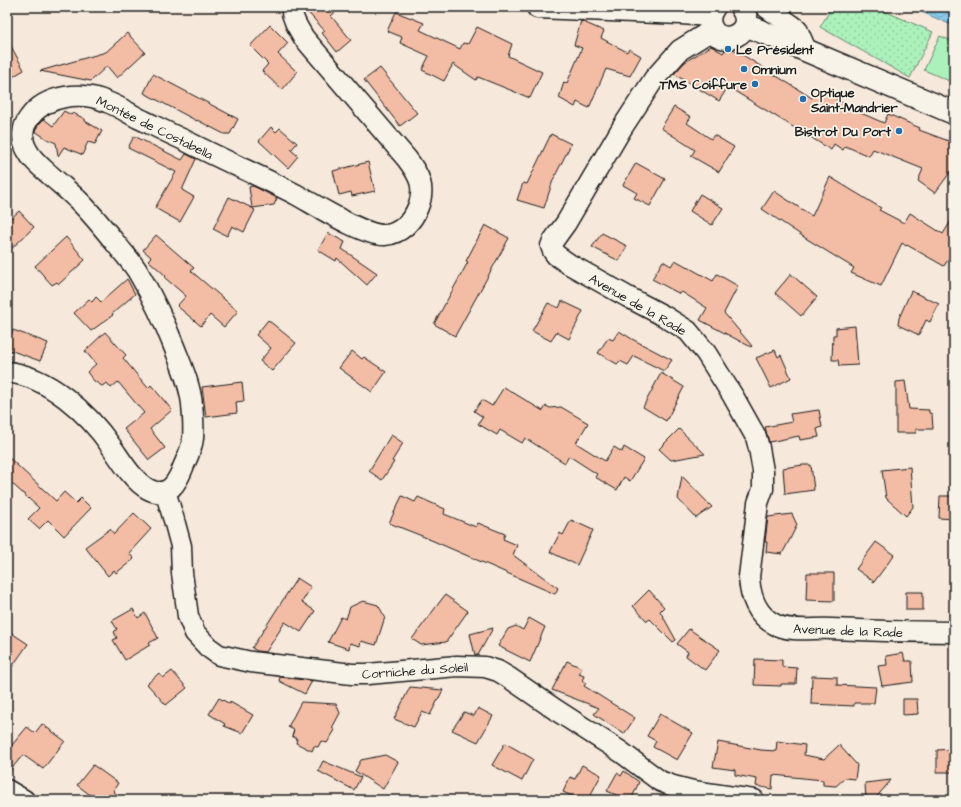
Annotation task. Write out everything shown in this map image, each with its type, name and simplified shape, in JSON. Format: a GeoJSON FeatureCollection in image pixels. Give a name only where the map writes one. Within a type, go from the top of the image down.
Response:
{"type":"FeatureCollection","features":[{"type":"Feature","properties":{"kind":"main road"},"geometry":{"type":"LineString","coordinates":[[538,7],[681,13],[709,19],[712,31],[717,35],[728,38],[739,35],[743,30],[744,16],[806,50],[954,113]]}},
{"type":"Feature","properties":{"kind":"street","name":"Montée de Costabella"},"geometry":{"type":"LineString","coordinates":[[164,491],[174,486],[178,479],[189,454],[193,440],[194,422],[192,401],[180,361],[169,334],[136,268],[81,202],[36,163],[28,153],[24,144],[23,136],[25,125],[30,116],[39,108],[50,102],[77,95],[98,98],[296,194],[364,230],[386,235],[394,233],[404,227],[416,212],[422,194],[418,176],[407,159],[304,38],[293,19],[291,7]]}},
{"type":"Feature","properties":{"kind":"street"},"geometry":{"type":"LineString","coordinates":[[766,7],[797,29],[806,50]]}},
{"type":"Feature","properties":{"kind":"street","name":"Avenue de la Rade"},"geometry":{"type":"LineString","coordinates":[[709,19],[689,44],[680,50],[654,79],[622,128],[553,241],[552,251],[559,258],[569,264],[628,298],[664,316],[688,332],[706,353],[734,396],[756,437],[763,471],[763,489],[758,504],[749,577],[752,597],[762,614],[769,621],[778,626],[788,628],[882,632],[954,632]]}},
{"type":"Feature","properties":{"kind":"street"},"geometry":{"type":"LineString","coordinates":[[7,372],[25,375],[36,379],[73,404],[106,438],[138,482],[150,491],[164,491]]}},
{"type":"Feature","properties":{"kind":"street","name":"Corniche du Soleil"},"geometry":{"type":"LineString","coordinates":[[164,491],[181,546],[186,608],[190,621],[195,633],[200,639],[219,655],[251,662],[352,674],[368,674],[457,666],[486,667],[498,671],[508,677],[621,752],[660,781],[672,786],[693,791],[754,800]]}},
{"type":"Feature","properties":{"kind":"street"},"geometry":{"type":"LineString","coordinates":[[7,790],[24,800]]}},
{"type":"Feature","properties":{"kind":"green space"},"geometry":{"type":"Polygon","coordinates":[[[832,7],[875,7],[933,32],[910,78],[820,27],[832,7]]]}},
{"type":"Feature","properties":{"kind":"green space"},"geometry":{"type":"Polygon","coordinates":[[[940,36],[954,42],[954,83],[924,70],[940,36]]]}},
{"type":"Feature","properties":{"kind":"water"},"geometry":{"type":"Polygon","coordinates":[[[910,7],[954,7],[954,26],[910,7]]]}},
{"type":"Feature","properties":{"kind":"building"},"geometry":{"type":"Polygon","coordinates":[[[303,7],[341,7],[331,16],[351,40],[337,52],[322,33],[325,31],[303,7]]]}},
{"type":"Feature","properties":{"kind":"building"},"geometry":{"type":"Polygon","coordinates":[[[396,12],[424,23],[420,30],[460,49],[463,43],[468,44],[477,27],[512,44],[508,56],[542,72],[530,98],[478,77],[476,80],[453,64],[444,81],[422,70],[429,56],[400,43],[402,37],[387,31],[396,12]]]}},
{"type":"Feature","properties":{"kind":"building"},"geometry":{"type":"Polygon","coordinates":[[[581,21],[604,31],[601,38],[627,52],[629,49],[641,56],[630,76],[606,69],[589,108],[577,102],[575,107],[559,98],[564,82],[567,83],[582,48],[574,45],[581,21]]]}},
{"type":"Feature","properties":{"kind":"building"},"geometry":{"type":"Polygon","coordinates":[[[270,25],[288,43],[278,54],[297,72],[282,90],[262,71],[268,64],[250,46],[270,25]]]}},
{"type":"Feature","properties":{"kind":"building"},"geometry":{"type":"Polygon","coordinates":[[[127,33],[145,52],[117,78],[107,66],[91,81],[40,71],[106,52],[127,33]]]}},
{"type":"Feature","properties":{"kind":"building"},"geometry":{"type":"Polygon","coordinates":[[[7,39],[24,70],[7,80],[7,39]]]}},
{"type":"Feature","properties":{"kind":"building"},"geometry":{"type":"Polygon","coordinates":[[[711,46],[723,53],[725,50],[733,49],[812,98],[819,88],[856,111],[884,123],[888,114],[920,128],[919,130],[954,143],[954,167],[935,193],[918,181],[923,169],[873,149],[869,156],[845,146],[843,150],[834,144],[831,150],[728,87],[719,101],[674,74],[685,62],[711,46]]]}},
{"type":"Feature","properties":{"kind":"building"},"geometry":{"type":"Polygon","coordinates":[[[380,68],[417,113],[400,126],[364,80],[380,68]]]}},
{"type":"Feature","properties":{"kind":"building"},"geometry":{"type":"Polygon","coordinates":[[[153,74],[238,119],[230,134],[224,134],[144,93],[153,74]]]}},
{"type":"Feature","properties":{"kind":"building"},"geometry":{"type":"Polygon","coordinates":[[[674,107],[691,117],[687,123],[711,139],[714,135],[734,147],[719,172],[691,156],[695,150],[661,128],[674,107]]]}},
{"type":"Feature","properties":{"kind":"building"},"geometry":{"type":"Polygon","coordinates":[[[64,111],[71,115],[73,113],[85,119],[85,121],[102,131],[95,144],[88,142],[83,155],[64,147],[58,156],[56,143],[35,131],[44,119],[53,126],[64,111]]]}},
{"type":"Feature","properties":{"kind":"building"},"geometry":{"type":"Polygon","coordinates":[[[271,127],[276,132],[280,128],[297,143],[291,150],[298,156],[288,168],[259,141],[271,127]]]}},
{"type":"Feature","properties":{"kind":"building"},"geometry":{"type":"Polygon","coordinates":[[[551,134],[571,144],[553,180],[544,208],[517,200],[523,183],[527,184],[551,134]]]}},
{"type":"Feature","properties":{"kind":"building"},"geometry":{"type":"Polygon","coordinates":[[[134,136],[182,160],[186,154],[196,159],[182,190],[194,197],[180,222],[155,208],[176,172],[128,148],[134,136]]]}},
{"type":"Feature","properties":{"kind":"building"},"geometry":{"type":"Polygon","coordinates":[[[368,162],[375,191],[352,196],[351,192],[339,195],[333,171],[368,162]]]}},
{"type":"Feature","properties":{"kind":"building"},"geometry":{"type":"Polygon","coordinates":[[[636,163],[665,179],[650,206],[634,198],[637,193],[623,185],[636,163]]]}},
{"type":"Feature","properties":{"kind":"building"},"geometry":{"type":"Polygon","coordinates":[[[830,177],[881,208],[879,210],[904,223],[910,213],[943,234],[954,216],[954,250],[944,266],[902,243],[881,286],[851,273],[854,268],[762,209],[774,191],[812,216],[830,177]]]}},
{"type":"Feature","properties":{"kind":"building"},"geometry":{"type":"Polygon","coordinates":[[[253,186],[277,198],[274,205],[252,208],[249,187],[253,186]]]}},
{"type":"Feature","properties":{"kind":"building"},"geometry":{"type":"Polygon","coordinates":[[[700,194],[723,208],[712,225],[690,211],[700,194]]]}},
{"type":"Feature","properties":{"kind":"building"},"geometry":{"type":"Polygon","coordinates":[[[229,197],[255,210],[244,232],[232,226],[227,236],[213,229],[229,197]]]}},
{"type":"Feature","properties":{"kind":"building"},"geometry":{"type":"Polygon","coordinates":[[[19,211],[34,227],[7,253],[7,222],[19,211]]]}},
{"type":"Feature","properties":{"kind":"building"},"geometry":{"type":"Polygon","coordinates":[[[485,225],[509,238],[455,336],[434,324],[468,262],[466,261],[485,225]]]}},
{"type":"Feature","properties":{"kind":"building"},"geometry":{"type":"Polygon","coordinates":[[[328,233],[345,242],[342,249],[377,273],[367,285],[337,258],[336,261],[318,250],[328,233]]]}},
{"type":"Feature","properties":{"kind":"building"},"geometry":{"type":"Polygon","coordinates":[[[602,233],[627,246],[619,261],[592,247],[602,233]]]}},
{"type":"Feature","properties":{"kind":"building"},"geometry":{"type":"Polygon","coordinates":[[[156,235],[194,268],[191,271],[238,311],[224,327],[210,315],[201,326],[177,306],[186,296],[165,278],[166,276],[148,260],[151,257],[143,250],[156,235]]]}},
{"type":"Feature","properties":{"kind":"building"},"geometry":{"type":"Polygon","coordinates":[[[66,237],[85,260],[59,284],[57,282],[52,285],[35,266],[66,237]]]}},
{"type":"Feature","properties":{"kind":"building"},"geometry":{"type":"Polygon","coordinates":[[[675,260],[713,281],[717,274],[738,286],[724,313],[752,346],[751,347],[700,320],[707,308],[682,292],[680,294],[652,279],[663,261],[671,266],[675,260]]]}},
{"type":"Feature","properties":{"kind":"building"},"geometry":{"type":"Polygon","coordinates":[[[791,274],[817,297],[801,316],[775,293],[791,274]]]}},
{"type":"Feature","properties":{"kind":"building"},"geometry":{"type":"Polygon","coordinates":[[[127,279],[135,294],[112,314],[113,315],[91,331],[74,313],[89,299],[92,302],[96,297],[101,302],[127,279]]]}},
{"type":"Feature","properties":{"kind":"building"},"geometry":{"type":"Polygon","coordinates":[[[911,291],[939,304],[930,322],[926,320],[919,335],[898,325],[899,318],[911,291]]]}},
{"type":"Feature","properties":{"kind":"building"},"geometry":{"type":"Polygon","coordinates":[[[562,301],[583,311],[569,339],[556,332],[551,341],[532,331],[548,303],[559,308],[562,301]]]}},
{"type":"Feature","properties":{"kind":"building"},"geometry":{"type":"Polygon","coordinates":[[[268,320],[296,343],[272,371],[260,361],[271,348],[256,335],[268,320]]]}},
{"type":"Feature","properties":{"kind":"building"},"geometry":{"type":"Polygon","coordinates":[[[855,326],[858,365],[839,366],[838,360],[832,360],[833,335],[836,335],[836,328],[855,326]]]}},
{"type":"Feature","properties":{"kind":"building"},"geometry":{"type":"Polygon","coordinates":[[[13,330],[48,343],[40,361],[7,349],[7,344],[13,330]]]}},
{"type":"Feature","properties":{"kind":"building"},"geometry":{"type":"Polygon","coordinates":[[[619,331],[672,360],[664,371],[634,356],[628,365],[620,361],[617,364],[598,353],[608,338],[613,340],[619,331]]]}},
{"type":"Feature","properties":{"kind":"building"},"geometry":{"type":"Polygon","coordinates":[[[105,332],[126,355],[123,358],[148,388],[151,385],[172,410],[150,429],[165,448],[149,460],[124,429],[144,413],[118,382],[111,388],[107,383],[102,386],[94,381],[87,372],[96,364],[85,351],[105,332]]]}},
{"type":"Feature","properties":{"kind":"building"},"geometry":{"type":"Polygon","coordinates":[[[775,350],[778,357],[781,355],[791,378],[771,388],[756,358],[775,350]]]}},
{"type":"Feature","properties":{"kind":"building"},"geometry":{"type":"Polygon","coordinates":[[[352,351],[362,359],[364,357],[386,372],[372,392],[339,368],[352,351]]]}},
{"type":"Feature","properties":{"kind":"building"},"geometry":{"type":"Polygon","coordinates":[[[661,373],[684,387],[666,421],[643,407],[661,373]]]}},
{"type":"Feature","properties":{"kind":"building"},"geometry":{"type":"Polygon","coordinates":[[[905,381],[909,409],[929,410],[929,413],[932,414],[933,429],[916,429],[916,433],[896,433],[896,382],[905,381]]]}},
{"type":"Feature","properties":{"kind":"building"},"geometry":{"type":"Polygon","coordinates":[[[242,382],[244,401],[236,402],[237,413],[206,417],[202,387],[242,382]]]}},
{"type":"Feature","properties":{"kind":"building"},"geometry":{"type":"Polygon","coordinates":[[[504,387],[543,411],[546,406],[550,408],[561,407],[588,423],[576,443],[605,461],[614,447],[622,452],[624,447],[644,459],[630,481],[624,477],[617,490],[595,477],[597,474],[569,456],[565,463],[525,438],[522,443],[500,430],[497,435],[478,424],[483,417],[474,411],[482,400],[492,406],[504,387]]]}},
{"type":"Feature","properties":{"kind":"building"},"geometry":{"type":"Polygon","coordinates":[[[819,410],[822,427],[817,429],[819,437],[800,440],[799,436],[769,442],[765,427],[792,422],[790,414],[819,410]]]}},
{"type":"Feature","properties":{"kind":"building"},"geometry":{"type":"Polygon","coordinates":[[[679,429],[705,454],[671,460],[659,449],[679,429]]]}},
{"type":"Feature","properties":{"kind":"building"},"geometry":{"type":"Polygon","coordinates":[[[391,435],[403,443],[392,461],[394,462],[382,480],[369,471],[391,435]]]}},
{"type":"Feature","properties":{"kind":"building"},"geometry":{"type":"Polygon","coordinates":[[[7,456],[56,501],[64,492],[76,503],[81,498],[91,508],[64,536],[48,520],[39,529],[28,519],[39,508],[7,479],[7,456]]]}},
{"type":"Feature","properties":{"kind":"building"},"geometry":{"type":"Polygon","coordinates":[[[811,465],[814,490],[785,494],[783,468],[811,465]]]}},
{"type":"Feature","properties":{"kind":"building"},"geometry":{"type":"Polygon","coordinates":[[[910,467],[913,507],[906,516],[886,498],[882,470],[910,467]]]}},
{"type":"Feature","properties":{"kind":"building"},"geometry":{"type":"Polygon","coordinates":[[[682,476],[712,507],[696,518],[678,499],[682,476]]]}},
{"type":"Feature","properties":{"kind":"building"},"geometry":{"type":"Polygon","coordinates":[[[402,496],[415,502],[418,497],[445,509],[444,514],[476,527],[478,523],[505,534],[503,539],[517,545],[513,555],[558,588],[555,594],[389,523],[402,496]]]}},
{"type":"Feature","properties":{"kind":"building"},"geometry":{"type":"Polygon","coordinates":[[[940,496],[954,496],[954,519],[939,518],[940,496]]]}},
{"type":"Feature","properties":{"kind":"building"},"geometry":{"type":"Polygon","coordinates":[[[134,513],[151,529],[129,553],[134,559],[116,573],[114,570],[108,576],[85,547],[110,529],[114,534],[134,513]]]}},
{"type":"Feature","properties":{"kind":"building"},"geometry":{"type":"Polygon","coordinates":[[[792,514],[797,525],[782,554],[766,552],[767,542],[765,542],[768,517],[792,514]]]}},
{"type":"Feature","properties":{"kind":"building"},"geometry":{"type":"Polygon","coordinates":[[[571,520],[593,530],[577,565],[550,552],[560,533],[563,535],[571,520]]]}},
{"type":"Feature","properties":{"kind":"building"},"geometry":{"type":"Polygon","coordinates":[[[876,542],[894,555],[874,582],[856,569],[876,542]]]}},
{"type":"Feature","properties":{"kind":"building"},"geometry":{"type":"Polygon","coordinates":[[[807,573],[834,573],[834,601],[806,600],[807,573]]]}},
{"type":"Feature","properties":{"kind":"building"},"geometry":{"type":"Polygon","coordinates":[[[297,578],[311,587],[302,602],[315,611],[301,632],[285,622],[266,652],[257,651],[252,648],[297,578]]]}},
{"type":"Feature","properties":{"kind":"building"},"geometry":{"type":"Polygon","coordinates":[[[649,590],[664,607],[660,611],[676,640],[673,642],[650,619],[647,621],[633,606],[649,590]]]}},
{"type":"Feature","properties":{"kind":"building"},"geometry":{"type":"Polygon","coordinates":[[[906,592],[923,592],[923,610],[906,610],[906,592]]]}},
{"type":"Feature","properties":{"kind":"building"},"geometry":{"type":"Polygon","coordinates":[[[445,595],[468,611],[446,642],[421,645],[412,639],[445,595]]]}},
{"type":"Feature","properties":{"kind":"building"},"geometry":{"type":"Polygon","coordinates":[[[363,601],[378,605],[385,617],[376,645],[361,641],[360,646],[350,643],[349,649],[328,642],[341,617],[346,619],[350,607],[363,601]]]}},
{"type":"Feature","properties":{"kind":"building"},"geometry":{"type":"Polygon","coordinates":[[[133,609],[138,618],[145,613],[158,638],[149,643],[150,645],[125,660],[113,640],[117,638],[114,632],[117,629],[112,621],[133,609]]]}},
{"type":"Feature","properties":{"kind":"building"},"geometry":{"type":"Polygon","coordinates":[[[529,618],[545,627],[530,662],[498,646],[508,629],[516,626],[523,630],[529,618]]]}},
{"type":"Feature","properties":{"kind":"building"},"geometry":{"type":"Polygon","coordinates":[[[493,628],[478,655],[475,655],[470,634],[493,628]]]}},
{"type":"Feature","properties":{"kind":"building"},"geometry":{"type":"Polygon","coordinates":[[[689,629],[720,650],[705,670],[686,656],[688,652],[677,644],[689,629]]]}},
{"type":"Feature","properties":{"kind":"building"},"geometry":{"type":"Polygon","coordinates":[[[7,630],[28,644],[7,674],[7,630]]]}},
{"type":"Feature","properties":{"kind":"building"},"geometry":{"type":"Polygon","coordinates":[[[903,653],[905,661],[912,661],[913,682],[882,686],[878,666],[887,665],[886,656],[903,653]]]}},
{"type":"Feature","properties":{"kind":"building"},"geometry":{"type":"Polygon","coordinates":[[[755,659],[782,660],[782,667],[797,668],[796,684],[781,684],[781,686],[754,685],[755,659]]]}},
{"type":"Feature","properties":{"kind":"building"},"geometry":{"type":"Polygon","coordinates":[[[567,661],[582,668],[579,674],[584,676],[582,681],[586,683],[584,686],[635,718],[624,734],[594,714],[599,708],[552,690],[567,661]]]}},
{"type":"Feature","properties":{"kind":"building"},"geometry":{"type":"Polygon","coordinates":[[[172,671],[187,688],[166,705],[147,684],[159,673],[163,678],[172,671]]]}},
{"type":"Feature","properties":{"kind":"building"},"geometry":{"type":"Polygon","coordinates":[[[812,676],[837,677],[837,685],[876,687],[874,703],[854,703],[854,706],[811,704],[812,676]]]}},
{"type":"Feature","properties":{"kind":"building"},"geometry":{"type":"Polygon","coordinates":[[[280,677],[312,681],[305,694],[279,681],[280,677]]]}},
{"type":"Feature","properties":{"kind":"building"},"geometry":{"type":"Polygon","coordinates":[[[410,687],[443,690],[430,715],[422,712],[414,727],[394,719],[410,687]]]}},
{"type":"Feature","properties":{"kind":"building"},"geometry":{"type":"Polygon","coordinates":[[[219,698],[230,704],[230,702],[253,715],[242,733],[224,726],[225,724],[209,714],[219,698]]]}},
{"type":"Feature","properties":{"kind":"building"},"geometry":{"type":"Polygon","coordinates":[[[903,699],[917,699],[918,714],[903,715],[903,699]]]}},
{"type":"Feature","properties":{"kind":"building"},"geometry":{"type":"Polygon","coordinates":[[[301,702],[336,704],[340,713],[332,728],[335,730],[327,743],[321,741],[318,747],[314,746],[312,751],[296,743],[297,739],[292,736],[294,730],[288,727],[301,702]]]}},
{"type":"Feature","properties":{"kind":"building"},"geometry":{"type":"Polygon","coordinates":[[[478,708],[493,716],[478,742],[452,730],[464,712],[474,716],[478,708]]]}},
{"type":"Feature","properties":{"kind":"building"},"geometry":{"type":"Polygon","coordinates":[[[660,714],[693,733],[677,760],[653,747],[656,741],[647,736],[660,714]]]}},
{"type":"Feature","properties":{"kind":"building"},"geometry":{"type":"Polygon","coordinates":[[[42,724],[65,741],[43,769],[23,755],[7,774],[7,751],[27,727],[35,733],[42,724]]]}},
{"type":"Feature","properties":{"kind":"building"},"geometry":{"type":"Polygon","coordinates":[[[777,741],[805,745],[804,755],[824,759],[839,745],[857,765],[855,779],[845,778],[836,786],[823,785],[823,780],[773,775],[772,789],[756,786],[757,779],[735,775],[735,770],[713,767],[718,742],[761,750],[776,751],[777,741]]]}},
{"type":"Feature","properties":{"kind":"building"},"geometry":{"type":"Polygon","coordinates":[[[505,743],[533,759],[522,781],[492,765],[505,743]]]}},
{"type":"Feature","properties":{"kind":"building"},"geometry":{"type":"Polygon","coordinates":[[[954,749],[954,772],[937,772],[937,750],[954,749]]]}},
{"type":"Feature","properties":{"kind":"building"},"geometry":{"type":"Polygon","coordinates":[[[385,755],[398,762],[383,789],[355,771],[361,760],[385,755]]]}},
{"type":"Feature","properties":{"kind":"building"},"geometry":{"type":"Polygon","coordinates":[[[323,761],[361,777],[354,790],[318,771],[323,761]]]}},
{"type":"Feature","properties":{"kind":"building"},"geometry":{"type":"Polygon","coordinates":[[[93,765],[118,783],[113,791],[124,800],[97,800],[77,785],[93,765]]]}},
{"type":"Feature","properties":{"kind":"building"},"geometry":{"type":"Polygon","coordinates":[[[582,765],[601,775],[588,800],[581,800],[563,792],[570,777],[575,779],[582,765]]]}},
{"type":"Feature","properties":{"kind":"building"},"geometry":{"type":"Polygon","coordinates":[[[624,771],[639,782],[631,800],[607,791],[617,773],[621,776],[624,771]]]}},
{"type":"Feature","properties":{"kind":"building"},"geometry":{"type":"Polygon","coordinates":[[[891,780],[874,800],[866,800],[865,783],[891,780]]]}},
{"type":"Feature","properties":{"kind":"place","name":"Le Président"},"geometry":{"type":"Point","coordinates":[728,49]}},
{"type":"Feature","properties":{"kind":"place","name":"Omnium"},"geometry":{"type":"Point","coordinates":[744,69]}},
{"type":"Feature","properties":{"kind":"place","name":"TMS Coiffure"},"geometry":{"type":"Point","coordinates":[755,84]}},
{"type":"Feature","properties":{"kind":"place","name":"Optique Saint-Mandrier"},"geometry":{"type":"Point","coordinates":[803,99]}},
{"type":"Feature","properties":{"kind":"place","name":"Bistrot Du Port"},"geometry":{"type":"Point","coordinates":[899,131]}}]}
